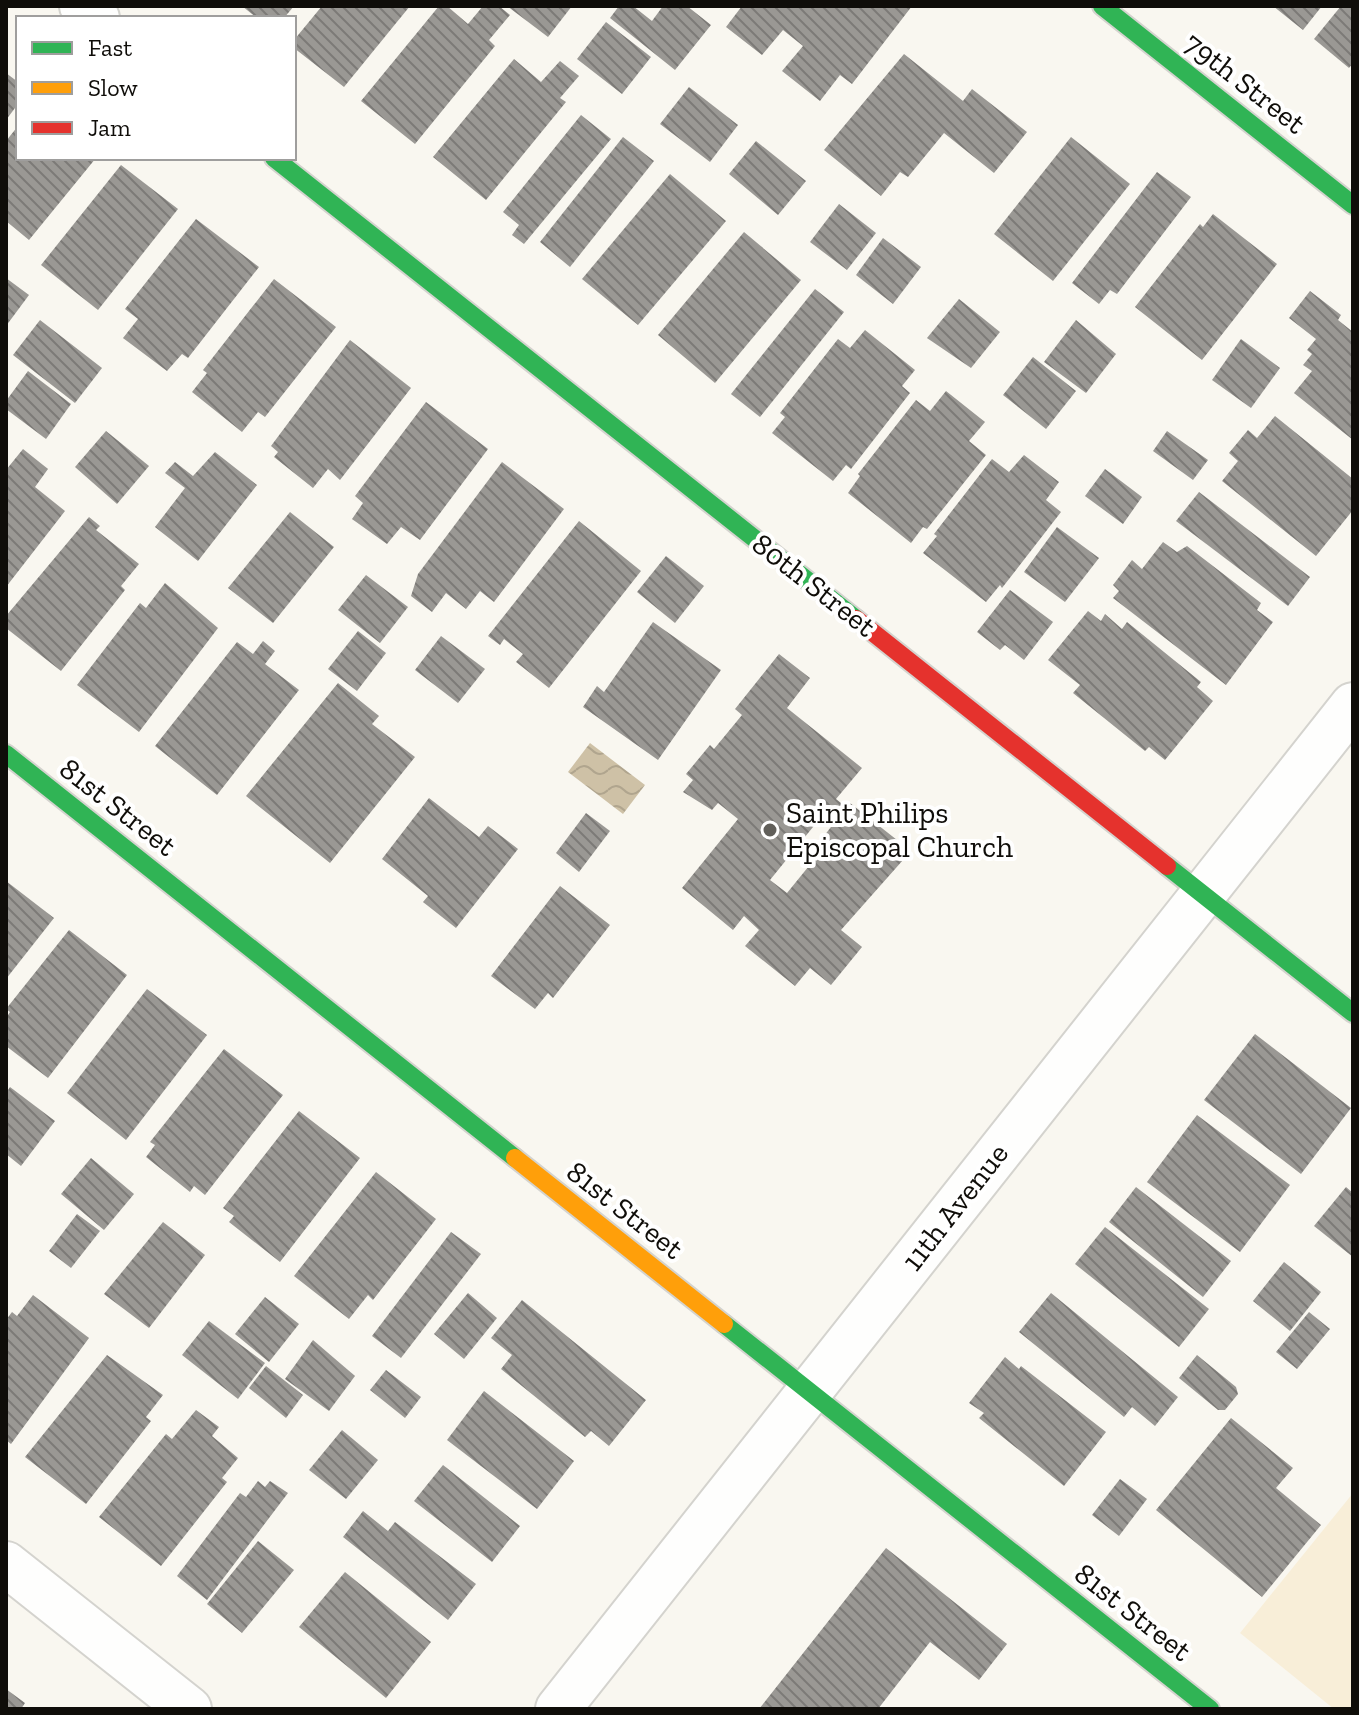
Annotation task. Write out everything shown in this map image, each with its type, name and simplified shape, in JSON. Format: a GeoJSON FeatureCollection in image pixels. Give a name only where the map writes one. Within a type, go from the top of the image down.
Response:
{"type":"FeatureCollection","features":[{"type":"Feature","properties":{"kind":"street","name":"79th Street"},"geometry":{"type":"LineString","coordinates":[[1102,6],[1353,205]]}},
{"type":"Feature","properties":{"kind":"street","name":"80th Street"},"geometry":{"type":"LineString","coordinates":[[277,160],[1353,1013]]}},
{"type":"Feature","properties":{"kind":"street","name":"11th Avenue"},"geometry":{"type":"LineString","coordinates":[[558,1709],[1353,705]]}},
{"type":"Feature","properties":{"kind":"street","name":"81st Street"},"geometry":{"type":"LineString","coordinates":[[6,754],[1210,1709]]}},
{"type":"Feature","properties":{"kind":"street"},"geometry":{"type":"LineString","coordinates":[[6,1564],[189,1709]]}},
{"type":"Feature","properties":{"kind":"shaded area"},"geometry":{"type":"Polygon","coordinates":[[[1353,1493],[1353,1709],[1334,1709],[1240,1633],[1353,1493]]]}},
{"type":"Feature","properties":{"kind":"water"},"geometry":{"type":"Polygon","coordinates":[[[590,743],[645,785],[623,814],[568,772],[590,743]]]}},
{"type":"Feature","properties":{"kind":"building"},"geometry":{"type":"Polygon","coordinates":[[[242,6],[294,6],[286,16],[254,16],[242,6]]]}},
{"type":"Feature","properties":{"kind":"building"},"geometry":{"type":"Polygon","coordinates":[[[322,6],[410,6],[344,87],[296,50],[296,38],[322,6]]]}},
{"type":"Feature","properties":{"kind":"building"},"geometry":{"type":"Polygon","coordinates":[[[439,6],[447,6],[468,24],[483,6],[499,6],[510,15],[489,40],[495,46],[415,144],[361,101],[439,6]]]}},
{"type":"Feature","properties":{"kind":"building"},"geometry":{"type":"Polygon","coordinates":[[[507,6],[572,6],[548,37],[507,6]]]}},
{"type":"Feature","properties":{"kind":"building"},"geometry":{"type":"Polygon","coordinates":[[[619,6],[633,6],[652,21],[663,6],[687,6],[711,25],[675,70],[610,18],[619,6]]]}},
{"type":"Feature","properties":{"kind":"building"},"geometry":{"type":"Polygon","coordinates":[[[742,6],[912,6],[852,84],[840,75],[820,101],[782,71],[803,46],[783,30],[762,55],[726,27],[742,6]]]}},
{"type":"Feature","properties":{"kind":"building"},"geometry":{"type":"Polygon","coordinates":[[[1273,6],[1322,6],[1303,30],[1273,6]]]}},
{"type":"Feature","properties":{"kind":"building"},"geometry":{"type":"Polygon","coordinates":[[[1341,6],[1353,6],[1353,63],[1349,68],[1314,39],[1341,6]]]}},
{"type":"Feature","properties":{"kind":"building"},"geometry":{"type":"Polygon","coordinates":[[[606,22],[651,57],[622,94],[577,59],[606,22]]]}},
{"type":"Feature","properties":{"kind":"building"},"geometry":{"type":"Polygon","coordinates":[[[904,54],[963,101],[972,89],[1027,132],[994,173],[944,133],[908,177],[900,172],[881,196],[824,150],[904,54]]]}},
{"type":"Feature","properties":{"kind":"building"},"geometry":{"type":"Polygon","coordinates":[[[514,59],[541,82],[560,61],[579,76],[560,98],[566,102],[486,200],[433,157],[514,59]]]}},
{"type":"Feature","properties":{"kind":"building"},"geometry":{"type":"Polygon","coordinates":[[[6,73],[16,80],[16,107],[6,120],[6,73]]]}},
{"type":"Feature","properties":{"kind":"building"},"geometry":{"type":"Polygon","coordinates":[[[689,87],[738,125],[710,162],[660,124],[689,87]]]}},
{"type":"Feature","properties":{"kind":"building"},"geometry":{"type":"Polygon","coordinates":[[[581,115],[611,139],[524,244],[512,235],[519,225],[503,212],[581,115]]]}},
{"type":"Feature","properties":{"kind":"building"},"geometry":{"type":"Polygon","coordinates":[[[16,128],[16,160],[94,160],[29,240],[6,221],[6,141],[16,128]]]}},
{"type":"Feature","properties":{"kind":"building"},"geometry":{"type":"Polygon","coordinates":[[[623,137],[654,161],[570,267],[540,242],[623,137]]]}},
{"type":"Feature","properties":{"kind":"building"},"geometry":{"type":"Polygon","coordinates":[[[1071,137],[1130,184],[1053,281],[994,234],[1071,137]]]}},
{"type":"Feature","properties":{"kind":"building"},"geometry":{"type":"Polygon","coordinates":[[[756,141],[806,181],[778,215],[729,174],[756,141]]]}},
{"type":"Feature","properties":{"kind":"building"},"geometry":{"type":"Polygon","coordinates":[[[121,165],[178,209],[98,310],[41,265],[121,165]]]}},
{"type":"Feature","properties":{"kind":"building"},"geometry":{"type":"Polygon","coordinates":[[[1157,172],[1191,197],[1117,294],[1110,290],[1099,304],[1072,283],[1157,172]]]}},
{"type":"Feature","properties":{"kind":"building"},"geometry":{"type":"Polygon","coordinates":[[[670,174],[726,221],[638,325],[582,279],[670,174]]]}},
{"type":"Feature","properties":{"kind":"building"},"geometry":{"type":"Polygon","coordinates":[[[839,204],[876,233],[847,270],[810,242],[839,204]]]}},
{"type":"Feature","properties":{"kind":"building"},"geometry":{"type":"Polygon","coordinates":[[[1213,214],[1277,264],[1202,360],[1135,307],[1200,224],[1203,227],[1213,214]]]}},
{"type":"Feature","properties":{"kind":"building"},"geometry":{"type":"Polygon","coordinates":[[[196,219],[259,267],[188,358],[182,354],[167,371],[123,338],[138,319],[125,309],[196,219]]]}},
{"type":"Feature","properties":{"kind":"building"},"geometry":{"type":"Polygon","coordinates":[[[744,232],[801,280],[715,383],[658,335],[744,232]]]}},
{"type":"Feature","properties":{"kind":"building"},"geometry":{"type":"Polygon","coordinates":[[[883,238],[921,267],[893,304],[856,275],[883,238]]]}},
{"type":"Feature","properties":{"kind":"building"},"geometry":{"type":"Polygon","coordinates":[[[6,278],[29,295],[6,326],[6,278]]]}},
{"type":"Feature","properties":{"kind":"building"},"geometry":{"type":"Polygon","coordinates":[[[274,279],[336,327],[265,417],[258,412],[242,432],[192,392],[207,373],[203,370],[274,279]]]}},
{"type":"Feature","properties":{"kind":"building"},"geometry":{"type":"Polygon","coordinates":[[[815,289],[844,312],[760,417],[731,394],[815,289]]]}},
{"type":"Feature","properties":{"kind":"building"},"geometry":{"type":"Polygon","coordinates":[[[1310,291],[1341,315],[1338,320],[1353,332],[1353,440],[1294,393],[1312,371],[1303,365],[1312,354],[1307,350],[1316,339],[1289,318],[1310,291]]]}},
{"type":"Feature","properties":{"kind":"building"},"geometry":{"type":"Polygon","coordinates":[[[959,299],[1000,332],[971,368],[927,338],[959,299]]]}},
{"type":"Feature","properties":{"kind":"building"},"geometry":{"type":"Polygon","coordinates":[[[40,320],[102,368],[75,403],[13,355],[40,320]]]}},
{"type":"Feature","properties":{"kind":"building"},"geometry":{"type":"Polygon","coordinates":[[[1076,320],[1116,354],[1086,393],[1044,362],[1076,320]]]}},
{"type":"Feature","properties":{"kind":"building"},"geometry":{"type":"Polygon","coordinates":[[[865,330],[915,370],[902,386],[910,393],[851,469],[846,465],[833,481],[772,433],[785,417],[780,413],[838,339],[850,348],[865,330]]]}},
{"type":"Feature","properties":{"kind":"building"},"geometry":{"type":"Polygon","coordinates":[[[1241,339],[1280,368],[1251,408],[1212,380],[1241,339]]]}},
{"type":"Feature","properties":{"kind":"building"},"geometry":{"type":"Polygon","coordinates":[[[350,340],[411,388],[340,480],[328,469],[313,488],[274,457],[278,452],[271,446],[350,340]]]}},
{"type":"Feature","properties":{"kind":"building"},"geometry":{"type":"Polygon","coordinates":[[[1033,357],[1076,391],[1046,429],[1003,395],[1033,357]]]}},
{"type":"Feature","properties":{"kind":"building"},"geometry":{"type":"Polygon","coordinates":[[[28,371],[71,404],[46,439],[6,409],[6,401],[28,371]]]}},
{"type":"Feature","properties":{"kind":"building"},"geometry":{"type":"Polygon","coordinates":[[[946,391],[985,422],[969,441],[986,455],[927,529],[923,527],[911,543],[848,493],[860,476],[858,474],[916,400],[930,411],[946,391]]]}},
{"type":"Feature","properties":{"kind":"building"},"geometry":{"type":"Polygon","coordinates":[[[426,402],[488,449],[420,540],[401,527],[387,544],[352,519],[363,503],[355,496],[426,402]]]}},
{"type":"Feature","properties":{"kind":"building"},"geometry":{"type":"Polygon","coordinates":[[[1275,416],[1353,479],[1353,510],[1316,556],[1222,481],[1238,461],[1229,453],[1248,430],[1257,438],[1275,416]]]}},
{"type":"Feature","properties":{"kind":"building"},"geometry":{"type":"Polygon","coordinates":[[[106,431],[149,466],[117,504],[75,467],[106,431]]]}},
{"type":"Feature","properties":{"kind":"building"},"geometry":{"type":"Polygon","coordinates":[[[1167,431],[1208,460],[1193,480],[1153,451],[1167,431]]]}},
{"type":"Feature","properties":{"kind":"building"},"geometry":{"type":"Polygon","coordinates":[[[23,449],[48,469],[35,487],[65,511],[6,587],[6,470],[23,449]]]}},
{"type":"Feature","properties":{"kind":"building"},"geometry":{"type":"Polygon","coordinates":[[[215,452],[257,485],[198,561],[155,527],[185,488],[165,473],[175,462],[193,476],[215,452]]]}},
{"type":"Feature","properties":{"kind":"building"},"geometry":{"type":"Polygon","coordinates":[[[1024,455],[1059,482],[1046,500],[1061,512],[1002,588],[1000,585],[986,602],[923,553],[992,459],[1009,472],[1024,455]]]}},
{"type":"Feature","properties":{"kind":"building"},"geometry":{"type":"Polygon","coordinates":[[[502,462],[564,509],[494,602],[480,591],[466,609],[446,593],[432,612],[411,596],[418,574],[502,462]]]}},
{"type":"Feature","properties":{"kind":"building"},"geometry":{"type":"Polygon","coordinates":[[[1105,469],[1142,497],[1123,524],[1085,496],[1105,469]]]}},
{"type":"Feature","properties":{"kind":"building"},"geometry":{"type":"Polygon","coordinates":[[[1199,492],[1310,577],[1288,606],[1176,521],[1199,492]]]}},
{"type":"Feature","properties":{"kind":"building"},"geometry":{"type":"Polygon","coordinates":[[[290,512],[334,547],[273,623],[228,588],[290,512]]]}},
{"type":"Feature","properties":{"kind":"building"},"geometry":{"type":"Polygon","coordinates":[[[89,517],[100,526],[96,530],[139,564],[121,586],[125,590],[61,671],[6,628],[6,616],[89,517]]]}},
{"type":"Feature","properties":{"kind":"building"},"geometry":{"type":"Polygon","coordinates":[[[579,521],[641,571],[549,688],[516,662],[523,654],[504,639],[500,645],[488,636],[579,521]]]}},
{"type":"Feature","properties":{"kind":"building"},"geometry":{"type":"Polygon","coordinates":[[[1057,527],[1099,558],[1065,602],[1024,572],[1057,527]]]}},
{"type":"Feature","properties":{"kind":"building"},"geometry":{"type":"Polygon","coordinates":[[[1163,542],[1177,552],[1187,546],[1261,603],[1257,610],[1273,622],[1226,685],[1113,598],[1119,591],[1113,585],[1132,560],[1142,569],[1163,542]]]}},
{"type":"Feature","properties":{"kind":"building"},"geometry":{"type":"Polygon","coordinates":[[[666,556],[704,586],[675,623],[637,592],[666,556]]]}},
{"type":"Feature","properties":{"kind":"building"},"geometry":{"type":"Polygon","coordinates":[[[366,575],[408,607],[380,643],[338,610],[366,575]]]}},
{"type":"Feature","properties":{"kind":"building"},"geometry":{"type":"Polygon","coordinates":[[[165,583],[218,628],[139,732],[77,685],[140,603],[146,608],[165,583]]]}},
{"type":"Feature","properties":{"kind":"building"},"geometry":{"type":"Polygon","coordinates":[[[1010,590],[1053,622],[1024,660],[1005,645],[1000,650],[977,632],[1010,590]]]}},
{"type":"Feature","properties":{"kind":"building"},"geometry":{"type":"Polygon","coordinates":[[[1088,611],[1101,621],[1105,614],[1122,629],[1127,622],[1201,682],[1197,687],[1213,701],[1165,760],[1149,747],[1145,751],[1073,693],[1080,685],[1048,660],[1088,611]]]}},
{"type":"Feature","properties":{"kind":"building"},"geometry":{"type":"Polygon","coordinates":[[[653,622],[721,670],[658,760],[583,707],[597,686],[604,692],[653,622]]]}},
{"type":"Feature","properties":{"kind":"building"},"geometry":{"type":"Polygon","coordinates":[[[358,631],[386,653],[357,691],[328,669],[358,631]]]}},
{"type":"Feature","properties":{"kind":"building"},"geometry":{"type":"Polygon","coordinates":[[[441,636],[485,669],[458,703],[415,670],[441,636]]]}},
{"type":"Feature","properties":{"kind":"building"},"geometry":{"type":"Polygon","coordinates":[[[263,641],[275,651],[265,664],[299,690],[217,795],[155,746],[237,642],[253,654],[263,641]]]}},
{"type":"Feature","properties":{"kind":"building","name":"Saint Philips Episcopal Church"},"geometry":{"type":"Polygon","coordinates":[[[779,654],[810,678],[787,708],[862,768],[836,799],[846,807],[850,803],[911,851],[841,930],[862,947],[831,985],[810,968],[795,986],[745,946],[759,930],[744,916],[733,930],[682,888],[738,819],[718,803],[712,810],[683,792],[693,780],[686,774],[710,745],[714,749],[742,715],[735,709],[779,654]],[[826,811],[770,880],[787,893],[826,845],[821,840],[837,819],[826,811]]]}},
{"type":"Feature","properties":{"kind":"building"},"geometry":{"type":"Polygon","coordinates":[[[338,683],[379,716],[372,724],[415,757],[330,863],[246,796],[338,683]]]}},
{"type":"Feature","properties":{"kind":"building"},"geometry":{"type":"Polygon","coordinates":[[[429,798],[479,837],[488,826],[518,849],[456,928],[423,902],[428,896],[382,859],[429,798]]]}},
{"type":"Feature","properties":{"kind":"building"},"geometry":{"type":"Polygon","coordinates":[[[586,813],[610,831],[579,872],[556,853],[586,813]]]}},
{"type":"Feature","properties":{"kind":"building"},"geometry":{"type":"Polygon","coordinates":[[[6,881],[54,918],[6,979],[6,881]]]}},
{"type":"Feature","properties":{"kind":"building"},"geometry":{"type":"Polygon","coordinates":[[[560,886],[610,925],[553,998],[548,993],[535,1009],[491,976],[560,886]]]}},
{"type":"Feature","properties":{"kind":"building"},"geometry":{"type":"Polygon","coordinates":[[[69,930],[127,975],[48,1078],[6,1046],[6,1018],[10,1012],[6,1009],[69,930]]]}},
{"type":"Feature","properties":{"kind":"building"},"geometry":{"type":"Polygon","coordinates":[[[147,989],[207,1035],[126,1140],[67,1093],[147,989]]]}},
{"type":"Feature","properties":{"kind":"building"},"geometry":{"type":"Polygon","coordinates":[[[1255,1034],[1351,1108],[1301,1174],[1204,1100],[1255,1034]]]}},
{"type":"Feature","properties":{"kind":"building"},"geometry":{"type":"Polygon","coordinates":[[[224,1049],[283,1095],[205,1195],[194,1186],[190,1192],[146,1157],[155,1145],[150,1142],[224,1049]]]}},
{"type":"Feature","properties":{"kind":"building"},"geometry":{"type":"Polygon","coordinates":[[[10,1087],[55,1121],[21,1166],[6,1154],[6,1093],[10,1087]]]}},
{"type":"Feature","properties":{"kind":"building"},"geometry":{"type":"Polygon","coordinates":[[[299,1111],[360,1158],[280,1262],[229,1222],[234,1216],[223,1208],[299,1111]]]}},
{"type":"Feature","properties":{"kind":"building"},"geometry":{"type":"Polygon","coordinates":[[[1197,1115],[1290,1185],[1240,1252],[1147,1182],[1197,1115]]]}},
{"type":"Feature","properties":{"kind":"building"},"geometry":{"type":"Polygon","coordinates":[[[91,1158],[134,1194],[104,1230],[61,1194],[91,1158]]]}},
{"type":"Feature","properties":{"kind":"building"},"geometry":{"type":"Polygon","coordinates":[[[376,1172],[436,1219],[373,1300],[368,1295],[349,1319],[294,1276],[376,1172]]]}},
{"type":"Feature","properties":{"kind":"building"},"geometry":{"type":"Polygon","coordinates":[[[1136,1187],[1231,1261],[1203,1297],[1109,1222],[1136,1187]]]}},
{"type":"Feature","properties":{"kind":"building"},"geometry":{"type":"Polygon","coordinates":[[[1346,1187],[1353,1193],[1353,1257],[1314,1226],[1346,1187]]]}},
{"type":"Feature","properties":{"kind":"building"},"geometry":{"type":"Polygon","coordinates":[[[77,1214],[100,1231],[71,1268],[49,1251],[77,1214]]]}},
{"type":"Feature","properties":{"kind":"building"},"geometry":{"type":"Polygon","coordinates":[[[163,1222],[205,1255],[149,1328],[104,1294],[163,1222]]]}},
{"type":"Feature","properties":{"kind":"building"},"geometry":{"type":"Polygon","coordinates":[[[1105,1227],[1209,1309],[1179,1347],[1075,1264],[1105,1227]]]}},
{"type":"Feature","properties":{"kind":"building"},"geometry":{"type":"Polygon","coordinates":[[[451,1232],[481,1254],[401,1358],[372,1336],[451,1232]]]}},
{"type":"Feature","properties":{"kind":"building"},"geometry":{"type":"Polygon","coordinates":[[[1284,1262],[1321,1292],[1290,1331],[1253,1301],[1284,1262]]]}},
{"type":"Feature","properties":{"kind":"building"},"geometry":{"type":"Polygon","coordinates":[[[468,1293],[497,1318],[464,1359],[434,1334],[468,1293]]]}},
{"type":"Feature","properties":{"kind":"building"},"geometry":{"type":"Polygon","coordinates":[[[1051,1293],[1178,1397],[1155,1426],[1132,1407],[1124,1417],[1019,1332],[1051,1293]]]}},
{"type":"Feature","properties":{"kind":"building"},"geometry":{"type":"Polygon","coordinates":[[[33,1295],[89,1338],[11,1444],[6,1440],[6,1320],[12,1312],[17,1316],[33,1295]]]}},
{"type":"Feature","properties":{"kind":"building"},"geometry":{"type":"Polygon","coordinates":[[[265,1297],[299,1324],[269,1362],[235,1334],[265,1297]]]}},
{"type":"Feature","properties":{"kind":"building"},"geometry":{"type":"Polygon","coordinates":[[[522,1300],[646,1400],[609,1446],[591,1431],[585,1437],[501,1369],[512,1355],[491,1338],[522,1300]]]}},
{"type":"Feature","properties":{"kind":"building"},"geometry":{"type":"Polygon","coordinates":[[[1309,1312],[1330,1329],[1297,1369],[1276,1352],[1309,1312]]]}},
{"type":"Feature","properties":{"kind":"building"},"geometry":{"type":"Polygon","coordinates":[[[209,1321],[265,1363],[238,1399],[182,1355],[209,1321]]]}},
{"type":"Feature","properties":{"kind":"building"},"geometry":{"type":"Polygon","coordinates":[[[313,1340],[355,1376],[329,1411],[285,1379],[313,1340]]]}},
{"type":"Feature","properties":{"kind":"building"},"geometry":{"type":"Polygon","coordinates":[[[107,1355],[163,1395],[146,1417],[151,1421],[86,1504],[25,1457],[107,1355]]]}},
{"type":"Feature","properties":{"kind":"building"},"geometry":{"type":"Polygon","coordinates":[[[1197,1355],[1236,1387],[1238,1394],[1225,1410],[1218,1410],[1179,1378],[1197,1355]]]}},
{"type":"Feature","properties":{"kind":"building"},"geometry":{"type":"Polygon","coordinates":[[[1005,1357],[1106,1432],[1064,1486],[979,1418],[984,1413],[969,1403],[1005,1357]]]}},
{"type":"Feature","properties":{"kind":"building"},"geometry":{"type":"Polygon","coordinates":[[[266,1366],[303,1395],[286,1418],[249,1388],[266,1366]]]}},
{"type":"Feature","properties":{"kind":"building"},"geometry":{"type":"Polygon","coordinates":[[[386,1370],[421,1397],[405,1418],[370,1390],[386,1370]]]}},
{"type":"Feature","properties":{"kind":"building"},"geometry":{"type":"Polygon","coordinates":[[[484,1391],[574,1461],[537,1509],[447,1440],[484,1391]]]}},
{"type":"Feature","properties":{"kind":"building"},"geometry":{"type":"Polygon","coordinates":[[[196,1410],[219,1427],[212,1436],[238,1458],[222,1478],[227,1482],[161,1566],[99,1517],[166,1434],[172,1439],[196,1410]]]}},
{"type":"Feature","properties":{"kind":"building"},"geometry":{"type":"Polygon","coordinates":[[[1231,1418],[1293,1468],[1276,1488],[1321,1525],[1262,1597],[1156,1510],[1231,1418]]]}},
{"type":"Feature","properties":{"kind":"building"},"geometry":{"type":"Polygon","coordinates":[[[342,1430],[378,1460],[346,1499],[309,1470],[342,1430]]]}},
{"type":"Feature","properties":{"kind":"building"},"geometry":{"type":"Polygon","coordinates":[[[443,1465],[520,1526],[492,1562],[414,1501],[443,1465]]]}},
{"type":"Feature","properties":{"kind":"building"},"geometry":{"type":"Polygon","coordinates":[[[1120,1479],[1147,1499],[1119,1536],[1092,1515],[1120,1479]]]}},
{"type":"Feature","properties":{"kind":"building"},"geometry":{"type":"Polygon","coordinates":[[[258,1481],[265,1487],[270,1481],[288,1493],[207,1600],[177,1576],[240,1493],[246,1497],[258,1481]]]}},
{"type":"Feature","properties":{"kind":"building"},"geometry":{"type":"Polygon","coordinates":[[[363,1511],[388,1531],[395,1522],[476,1584],[448,1620],[343,1537],[363,1511]]]}},
{"type":"Feature","properties":{"kind":"building"},"geometry":{"type":"Polygon","coordinates":[[[258,1541],[294,1570],[242,1633],[207,1604],[258,1541]]]}},
{"type":"Feature","properties":{"kind":"building"},"geometry":{"type":"Polygon","coordinates":[[[886,1548],[1007,1644],[979,1680],[930,1642],[878,1709],[759,1709],[886,1548]]]}},
{"type":"Feature","properties":{"kind":"building"},"geometry":{"type":"Polygon","coordinates":[[[345,1572],[431,1642],[386,1698],[299,1627],[345,1572]]]}},
{"type":"Feature","properties":{"kind":"building"},"geometry":{"type":"Polygon","coordinates":[[[6,1689],[25,1703],[21,1709],[6,1709],[6,1689]]]}},
{"type":"Feature","properties":{"kind":"traffic: fast"},"geometry":{"type":"LineString","coordinates":[[1102,6],[1353,205]]}},
{"type":"Feature","properties":{"kind":"traffic: fast"},"geometry":{"type":"LineString","coordinates":[[277,160],[856,619]]}},
{"type":"Feature","properties":{"kind":"traffic: fast"},"geometry":{"type":"LineString","coordinates":[[6,754],[515,1158]]}},
{"type":"Feature","properties":{"kind":"traffic: fast"},"geometry":{"type":"LineString","coordinates":[[1167,866],[1353,1013]]}},
{"type":"Feature","properties":{"kind":"traffic: fast"},"geometry":{"type":"LineString","coordinates":[[724,1324],[1210,1709]]}},
{"type":"Feature","properties":{"kind":"traffic: slow"},"geometry":{"type":"LineString","coordinates":[[515,1158],[724,1324]]}},
{"type":"Feature","properties":{"kind":"traffic: jam"},"geometry":{"type":"LineString","coordinates":[[856,619],[1167,866]]}},
{"type":"Feature","properties":{"kind":"place","name":"Saint Philips Episcopal Church"},"geometry":{"type":"Point","coordinates":[770,830]}}]}
